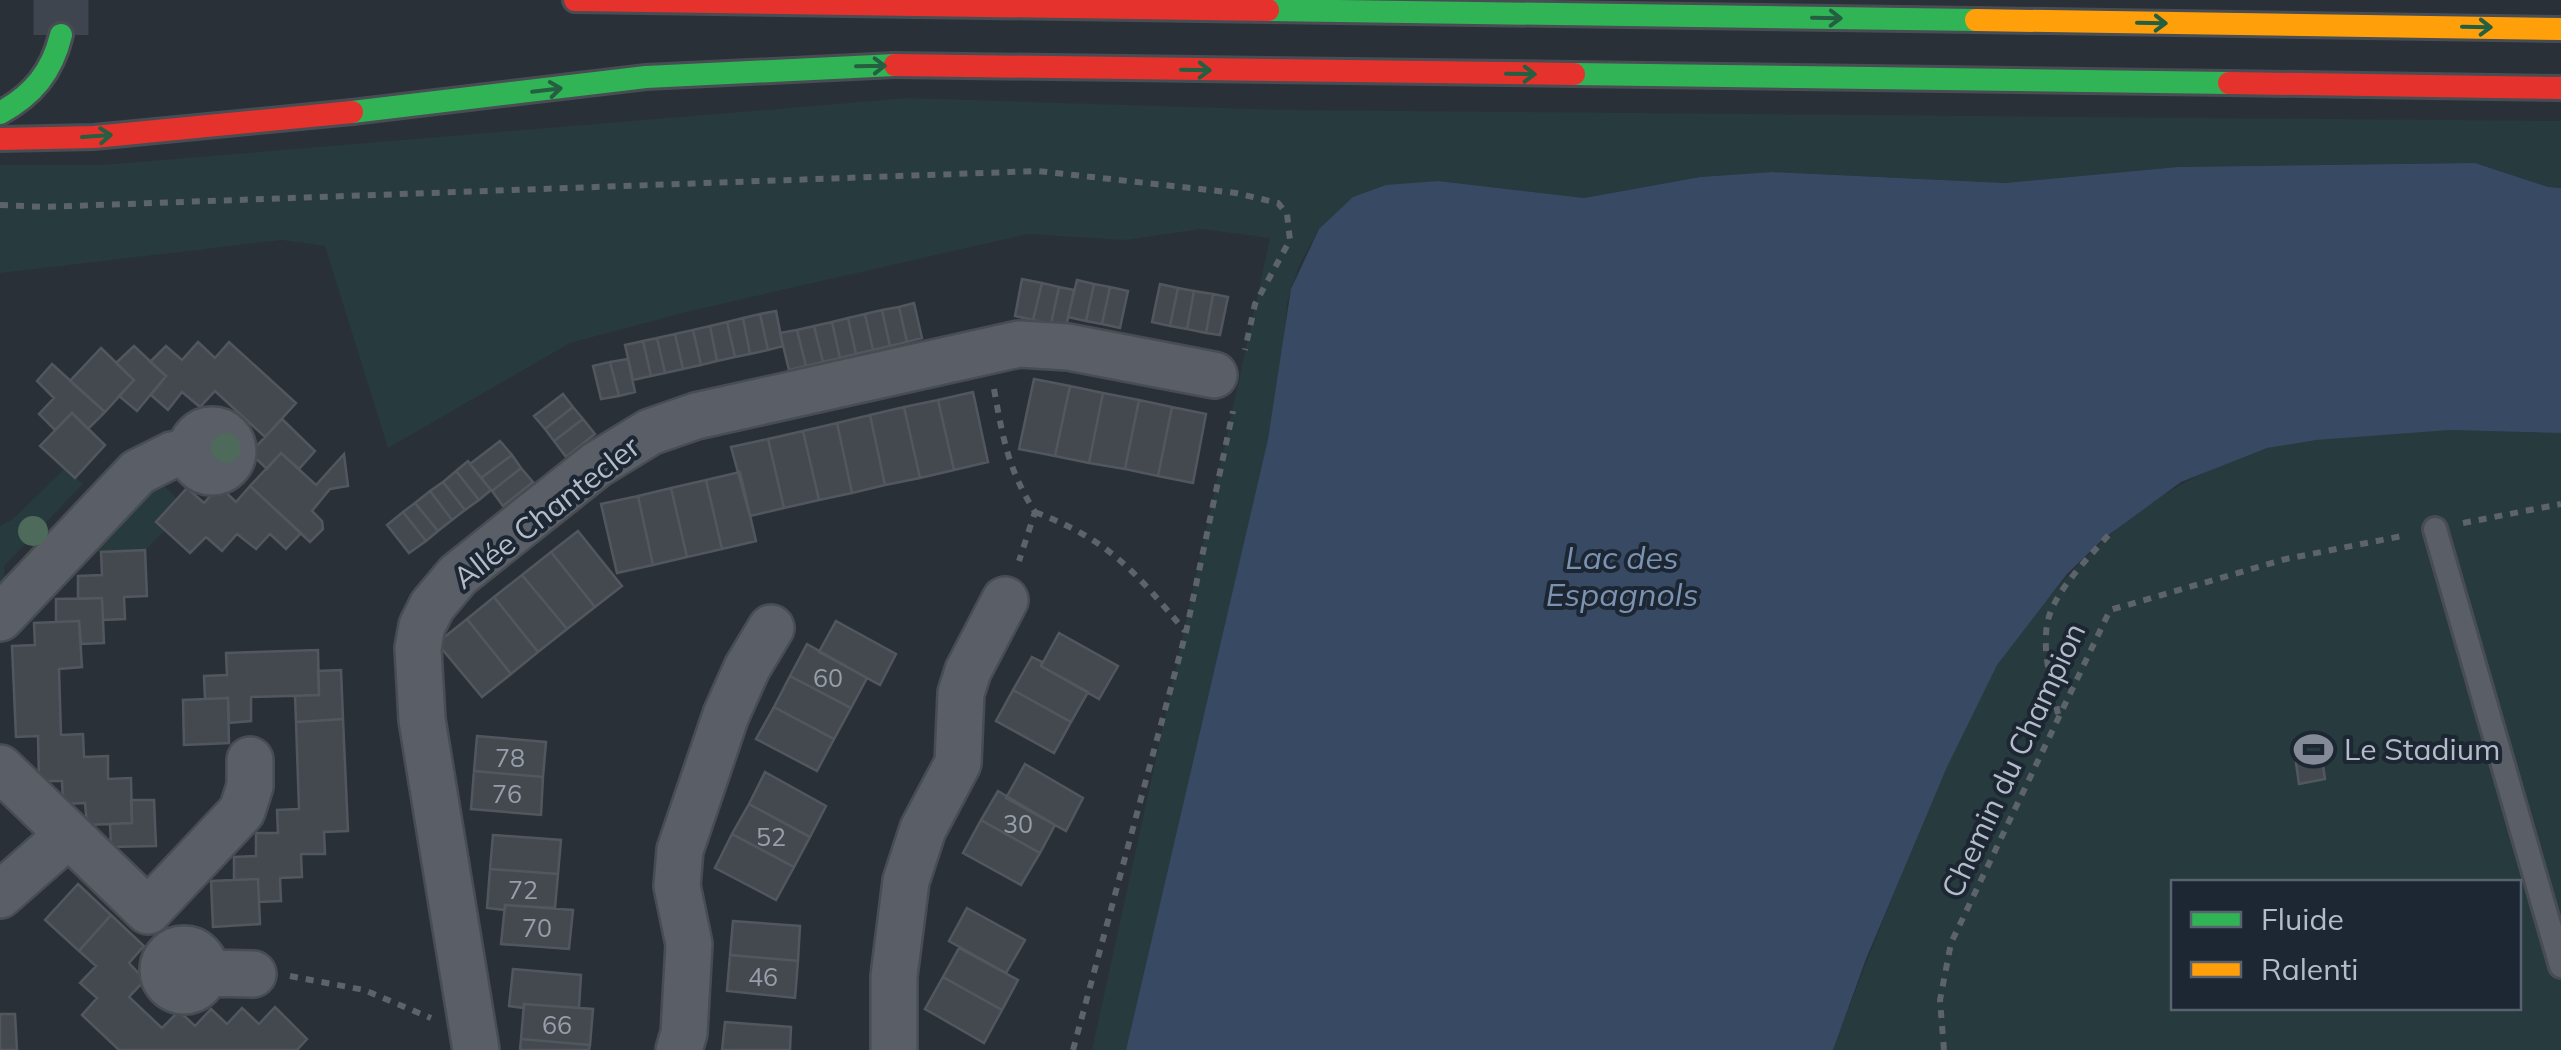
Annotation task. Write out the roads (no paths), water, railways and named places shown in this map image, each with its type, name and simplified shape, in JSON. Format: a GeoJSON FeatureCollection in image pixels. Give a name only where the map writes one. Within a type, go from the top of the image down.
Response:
{"type":"FeatureCollection","features":[{"type":"Feature","properties":{"kind":"main road"},"geometry":{"type":"LineString","coordinates":[[575,0],[2561,28]]}},
{"type":"Feature","properties":{"kind":"main road"},"geometry":{"type":"LineString","coordinates":[[0,114],[30,95],[44,80],[54,64],[61,35]]}},
{"type":"Feature","properties":{"kind":"main road"},"geometry":{"type":"LineString","coordinates":[[0,139],[94,137],[280,120],[646,78],[898,66],[2561,88]]}},
{"type":"Feature","properties":{"kind":"street","name":"Allée Chantecler"},"geometry":{"type":"LineString","coordinates":[[473,1037],[422,720],[418,648],[422,626],[432,606],[458,575],[596,465],[650,432],[696,416],[987,348],[1019,344],[1068,347],[1231,378]]}},
{"type":"Feature","properties":{"kind":"street"},"geometry":{"type":"LineString","coordinates":[[0,618],[138,472],[172,454],[191,452]]}},
{"type":"Feature","properties":{"kind":"street"},"geometry":{"type":"LineString","coordinates":[[894,1050],[894,976],[906,881],[924,830],[958,762],[962,693],[968,671],[1006,600]]}},
{"type":"Feature","properties":{"kind":"street"},"geometry":{"type":"LineString","coordinates":[[679,1050],[684,1033],[688,944],[677,886],[680,850],[726,715],[771,628]]}},
{"type":"Feature","properties":{"kind":"street"},"geometry":{"type":"LineString","coordinates":[[148,911],[242,811],[250,786],[250,760]]}},
{"type":"Feature","properties":{"kind":"street"},"geometry":{"type":"LineString","coordinates":[[0,768],[148,911],[193,961],[252,974]]}},
{"type":"Feature","properties":{"kind":"street"},"geometry":{"type":"LineString","coordinates":[[0,895],[68,836]]}},
{"type":"Feature","properties":{"kind":"lane"},"geometry":{"type":"LineString","coordinates":[[2434,529],[2561,966]]}},
{"type":"Feature","properties":{"kind":"water","name":"Lac des Espagnols"},"geometry":{"type":"Polygon","coordinates":[[[2475,163],[2561,188],[2561,433],[2450,430],[2316,440],[2267,448],[2181,482],[2103,539],[2067,574],[1997,665],[1947,767],[1866,959],[1833,1050],[1126,1050],[1268,439],[1291,289],[1319,229],[1353,197],[1386,185],[1438,181],[1584,198],[1700,177],[1772,172],[2005,183],[2178,167],[2475,163]]]}},
{"type":"Feature","properties":{"kind":"tunnel"},"geometry":{"type":"LineString","coordinates":[[61,0],[61,35]]}},
{"type":"Feature","properties":{"kind":"place","name":"Le Stadium"},"geometry":{"type":"Point","coordinates":[2314,749]}}]}
